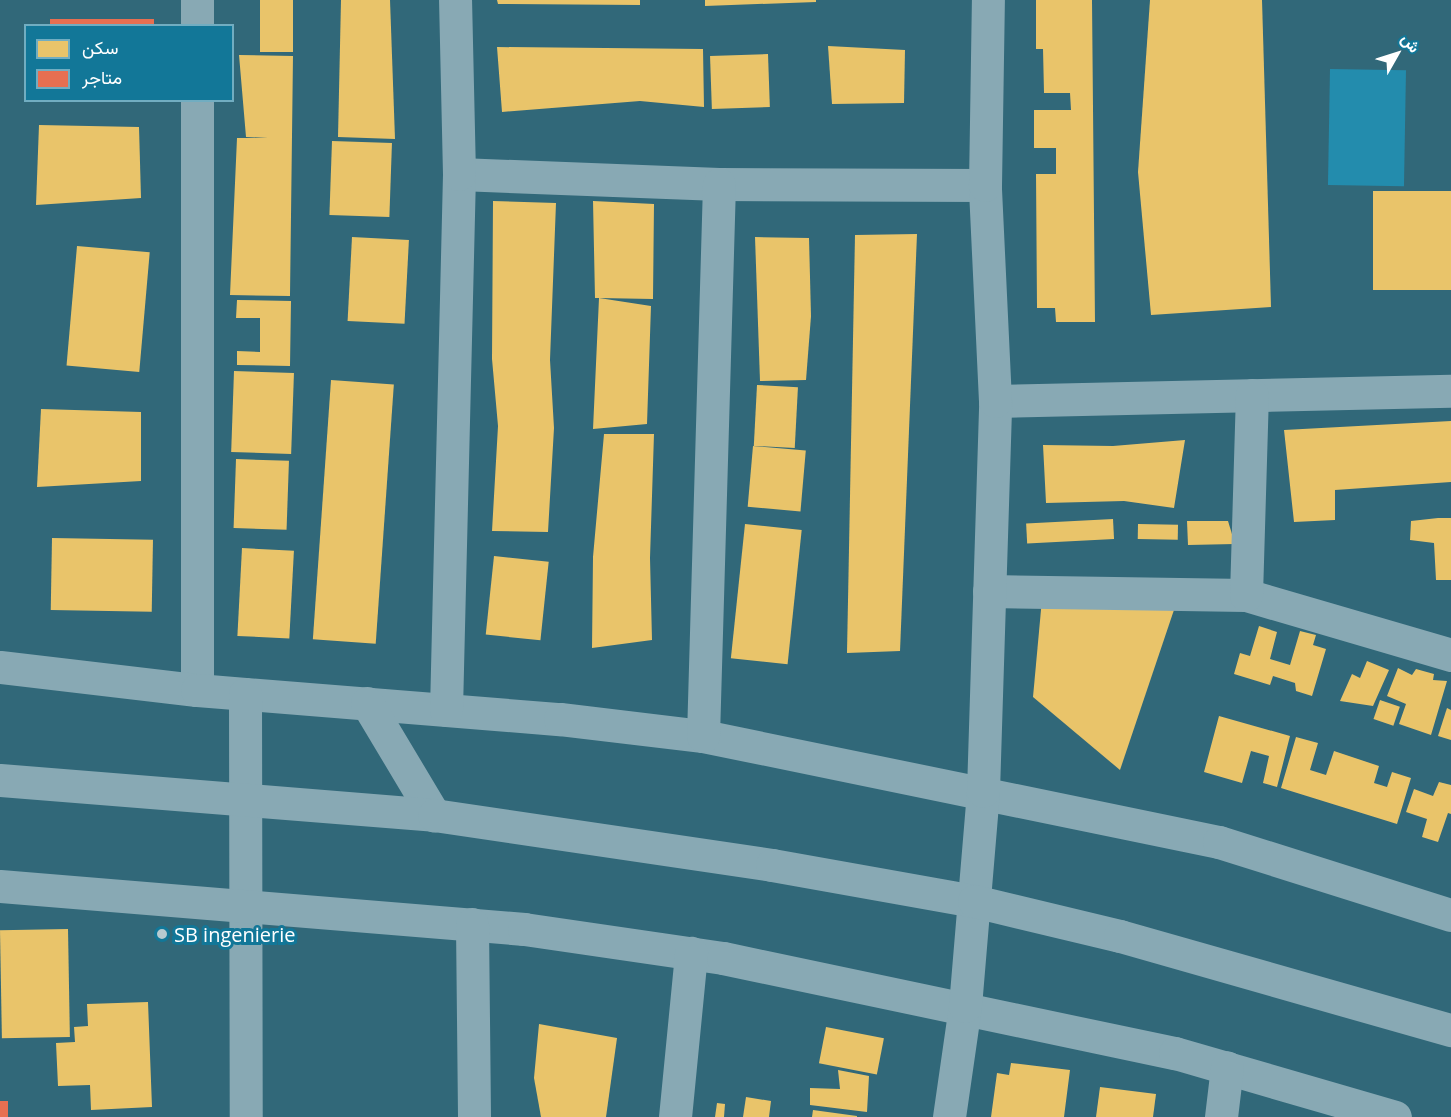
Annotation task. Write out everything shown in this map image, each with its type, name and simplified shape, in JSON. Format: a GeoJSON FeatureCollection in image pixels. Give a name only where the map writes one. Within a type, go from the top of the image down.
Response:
{"type":"FeatureCollection","features":[{"type":"Feature","properties":{"kind":"street"},"geometry":{"type":"LineString","coordinates":[[197,0],[197,24]]}},
{"type":"Feature","properties":{"kind":"street"},"geometry":{"type":"LineString","coordinates":[[446,710],[459,174],[455,0]]}},
{"type":"Feature","properties":{"kind":"street"},"geometry":{"type":"LineString","coordinates":[[949,1117],[965,1006],[983,791],[995,400],[985,185],[988,0]]}},
{"type":"Feature","properties":{"kind":"street"},"geometry":{"type":"LineString","coordinates":[[197,102],[197,690]]}},
{"type":"Feature","properties":{"kind":"street"},"geometry":{"type":"LineString","coordinates":[[459,174],[719,184],[985,185]]}},
{"type":"Feature","properties":{"kind":"street"},"geometry":{"type":"LineString","coordinates":[[703,736],[719,184]]}},
{"type":"Feature","properties":{"kind":"street"},"geometry":{"type":"LineString","coordinates":[[995,400],[1451,391]]}},
{"type":"Feature","properties":{"kind":"street"},"geometry":{"type":"LineString","coordinates":[[1246,595],[1252,395]]}},
{"type":"Feature","properties":{"kind":"street"},"geometry":{"type":"LineString","coordinates":[[989,591],[1246,595],[1451,656]]}},
{"type":"Feature","properties":{"kind":"street"},"geometry":{"type":"LineString","coordinates":[[0,668],[197,690],[446,710],[703,736],[983,791],[1219,842],[1451,915]]}},
{"type":"Feature","properties":{"kind":"street"},"geometry":{"type":"LineString","coordinates":[[245,694],[246,1117]]}},
{"type":"Feature","properties":{"kind":"street"},"geometry":{"type":"LineString","coordinates":[[367,703],[434,815]]}},
{"type":"Feature","properties":{"kind":"street"},"geometry":{"type":"LineString","coordinates":[[0,780],[434,815],[772,865],[974,901],[1265,975],[1451,1030]]}},
{"type":"Feature","properties":{"kind":"street"},"geometry":{"type":"LineString","coordinates":[[0,886],[245,908],[472,924],[691,953],[965,1006],[1227,1067],[1395,1117]]}},
{"type":"Feature","properties":{"kind":"street"},"geometry":{"type":"LineString","coordinates":[[472,924],[474,1117]]}},
{"type":"Feature","properties":{"kind":"street"},"geometry":{"type":"LineString","coordinates":[[675,1117],[691,953]]}},
{"type":"Feature","properties":{"kind":"street"},"geometry":{"type":"LineString","coordinates":[[1221,1117],[1227,1067]]}},
{"type":"Feature","properties":{"kind":"shaded area"},"geometry":{"type":"Polygon","coordinates":[[[1330,69],[1406,70],[1404,186],[1328,185],[1330,69]]]}},
{"type":"Feature","properties":{"kind":"building: سكن"},"geometry":{"type":"Polygon","coordinates":[[[260,0],[293,0],[293,52],[260,52],[260,0]]]}},
{"type":"Feature","properties":{"kind":"building: سكن"},"geometry":{"type":"Polygon","coordinates":[[[341,0],[390,0],[395,139],[338,137],[341,0]]]}},
{"type":"Feature","properties":{"kind":"building: سكن"},"geometry":{"type":"Polygon","coordinates":[[[497,0],[640,0],[640,5],[498,4],[497,0]]]}},
{"type":"Feature","properties":{"kind":"building: سكن"},"geometry":{"type":"Polygon","coordinates":[[[705,0],[816,0],[816,2],[705,6],[705,0]]]}},
{"type":"Feature","properties":{"kind":"building: سكن"},"geometry":{"type":"Polygon","coordinates":[[[1036,0],[1092,0],[1095,322],[1056,322],[1055,308],[1037,308],[1036,174],[1056,174],[1056,148],[1034,148],[1034,110],[1071,110],[1070,93],[1044,93],[1043,49],[1036,49],[1036,0]]]}},
{"type":"Feature","properties":{"kind":"building: سكن"},"geometry":{"type":"Polygon","coordinates":[[[1150,0],[1262,0],[1271,307],[1151,315],[1138,172],[1150,0]]]}},
{"type":"Feature","properties":{"kind":"building: سكن"},"geometry":{"type":"Polygon","coordinates":[[[828,46],[905,50],[904,103],[832,104],[828,46]]]}},
{"type":"Feature","properties":{"kind":"building: سكن"},"geometry":{"type":"Polygon","coordinates":[[[497,47],[703,49],[704,107],[640,101],[502,112],[497,47]]]}},
{"type":"Feature","properties":{"kind":"building: سكن"},"geometry":{"type":"Polygon","coordinates":[[[768,54],[770,107],[712,109],[710,56],[768,54]]]}},
{"type":"Feature","properties":{"kind":"building: سكن"},"geometry":{"type":"Polygon","coordinates":[[[239,55],[293,56],[290,296],[230,295],[237,138],[268,138],[246,137],[239,55]]]}},
{"type":"Feature","properties":{"kind":"building: سكن"},"geometry":{"type":"Polygon","coordinates":[[[39,125],[139,127],[141,198],[36,205],[39,125]]]}},
{"type":"Feature","properties":{"kind":"building: سكن"},"geometry":{"type":"Polygon","coordinates":[[[332,141],[392,143],[389,217],[329,215],[332,141]]]}},
{"type":"Feature","properties":{"kind":"building: سكن"},"geometry":{"type":"Polygon","coordinates":[[[1373,191],[1451,191],[1451,290],[1373,290],[1373,191]]]}},
{"type":"Feature","properties":{"kind":"building: سكن"},"geometry":{"type":"Polygon","coordinates":[[[493,201],[556,203],[550,360],[554,428],[548,532],[492,531],[498,426],[492,359],[493,201]]]}},
{"type":"Feature","properties":{"kind":"building: سكن"},"geometry":{"type":"Polygon","coordinates":[[[593,201],[654,204],[653,299],[595,298],[593,201]]]}},
{"type":"Feature","properties":{"kind":"building: سكن"},"geometry":{"type":"Polygon","coordinates":[[[917,234],[900,651],[847,653],[855,235],[917,234]]]}},
{"type":"Feature","properties":{"kind":"building: سكن"},"geometry":{"type":"Polygon","coordinates":[[[352,237],[409,240],[405,324],[348,321],[352,237]]]}},
{"type":"Feature","properties":{"kind":"building: سكن"},"geometry":{"type":"Polygon","coordinates":[[[755,237],[809,238],[811,316],[806,380],[760,381],[755,237]]]}},
{"type":"Feature","properties":{"kind":"building: سكن"},"geometry":{"type":"Polygon","coordinates":[[[77,246],[150,252],[139,372],[67,366],[77,246]]]}},
{"type":"Feature","properties":{"kind":"building: سكن"},"geometry":{"type":"Polygon","coordinates":[[[599,298],[651,306],[647,424],[593,429],[599,298]]]}},
{"type":"Feature","properties":{"kind":"building: سكن"},"geometry":{"type":"Polygon","coordinates":[[[237,300],[291,301],[290,366],[237,365],[237,351],[260,352],[260,318],[236,318],[237,300]]]}},
{"type":"Feature","properties":{"kind":"building: سكن"},"geometry":{"type":"Polygon","coordinates":[[[234,371],[294,373],[291,454],[231,452],[234,371]]]}},
{"type":"Feature","properties":{"kind":"building: سكن"},"geometry":{"type":"Polygon","coordinates":[[[331,380],[394,384],[376,644],[313,639],[331,380]]]}},
{"type":"Feature","properties":{"kind":"building: سكن"},"geometry":{"type":"Polygon","coordinates":[[[757,385],[798,387],[795,448],[754,446],[757,385]]]}},
{"type":"Feature","properties":{"kind":"building: سكن"},"geometry":{"type":"Polygon","coordinates":[[[41,409],[141,412],[141,481],[37,487],[41,409]]]}},
{"type":"Feature","properties":{"kind":"building: سكن"},"geometry":{"type":"Polygon","coordinates":[[[1451,421],[1451,482],[1335,490],[1335,520],[1294,522],[1284,430],[1451,421]]]}},
{"type":"Feature","properties":{"kind":"building: سكن"},"geometry":{"type":"Polygon","coordinates":[[[604,434],[654,434],[650,558],[652,640],[592,648],[593,557],[604,434]]]}},
{"type":"Feature","properties":{"kind":"building: سكن"},"geometry":{"type":"Polygon","coordinates":[[[1185,440],[1174,508],[1124,501],[1046,503],[1043,445],[1113,446],[1185,440]]]}},
{"type":"Feature","properties":{"kind":"building: سكن"},"geometry":{"type":"Polygon","coordinates":[[[753,446],[806,451],[800,511],[748,507],[753,446]]]}},
{"type":"Feature","properties":{"kind":"building: سكن"},"geometry":{"type":"Polygon","coordinates":[[[236,459],[289,461],[287,530],[234,528],[236,459]]]}},
{"type":"Feature","properties":{"kind":"building: سكن"},"geometry":{"type":"Polygon","coordinates":[[[1451,518],[1451,580],[1436,580],[1434,543],[1410,540],[1411,521],[1451,518]]]}},
{"type":"Feature","properties":{"kind":"building: سكن"},"geometry":{"type":"Polygon","coordinates":[[[1113,519],[1114,539],[1027,544],[1026,524],[1113,519]]]}},
{"type":"Feature","properties":{"kind":"building: سكن"},"geometry":{"type":"Polygon","coordinates":[[[1187,521],[1228,521],[1235,544],[1188,545],[1187,521]]]}},
{"type":"Feature","properties":{"kind":"building: سكن"},"geometry":{"type":"Polygon","coordinates":[[[745,524],[802,530],[788,664],[731,658],[745,524]]]}},
{"type":"Feature","properties":{"kind":"building: سكن"},"geometry":{"type":"Polygon","coordinates":[[[1138,524],[1178,525],[1178,540],[1138,539],[1138,524]]]}},
{"type":"Feature","properties":{"kind":"building: سكن"},"geometry":{"type":"Polygon","coordinates":[[[52,538],[153,540],[152,612],[51,610],[52,538]]]}},
{"type":"Feature","properties":{"kind":"building: سكن"},"geometry":{"type":"Polygon","coordinates":[[[242,548],[294,551],[289,639],[237,636],[242,548]]]}},
{"type":"Feature","properties":{"kind":"building: سكن"},"geometry":{"type":"Polygon","coordinates":[[[494,556],[549,562],[540,640],[486,635],[494,556]]]}},
{"type":"Feature","properties":{"kind":"building: سكن"},"geometry":{"type":"Polygon","coordinates":[[[1042,599],[1177,601],[1120,770],[1033,697],[1042,599]]]}},
{"type":"Feature","properties":{"kind":"building: سكن"},"geometry":{"type":"Polygon","coordinates":[[[1259,626],[1277,632],[1270,659],[1290,665],[1300,631],[1316,635],[1313,645],[1326,649],[1312,696],[1296,691],[1295,683],[1273,676],[1270,685],[1234,674],[1240,653],[1250,656],[1259,626]]]}},
{"type":"Feature","properties":{"kind":"building: سكن"},"geometry":{"type":"Polygon","coordinates":[[[1367,661],[1389,670],[1373,706],[1340,701],[1352,674],[1360,678],[1367,661]]]}},
{"type":"Feature","properties":{"kind":"building: سكن"},"geometry":{"type":"Polygon","coordinates":[[[1398,668],[1412,675],[1416,669],[1434,674],[1433,680],[1447,681],[1431,735],[1399,724],[1406,704],[1387,696],[1398,668]]]}},
{"type":"Feature","properties":{"kind":"building: سكن"},"geometry":{"type":"Polygon","coordinates":[[[1380,700],[1400,707],[1393,726],[1373,719],[1380,700]]]}},
{"type":"Feature","properties":{"kind":"building: سكن"},"geometry":{"type":"Polygon","coordinates":[[[1447,708],[1451,710],[1451,740],[1438,736],[1447,708]]]}},
{"type":"Feature","properties":{"kind":"building: سكن"},"geometry":{"type":"Polygon","coordinates":[[[1219,716],[1290,736],[1277,787],[1263,783],[1269,756],[1251,751],[1242,783],[1204,772],[1219,716]]]}},
{"type":"Feature","properties":{"kind":"building: سكن"},"geometry":{"type":"Polygon","coordinates":[[[1296,737],[1318,743],[1310,770],[1326,775],[1334,751],[1379,766],[1374,783],[1387,787],[1392,772],[1411,778],[1397,824],[1281,788],[1296,737]]]}},
{"type":"Feature","properties":{"kind":"building: سكن"},"geometry":{"type":"Polygon","coordinates":[[[1439,782],[1451,785],[1451,814],[1448,813],[1438,842],[1422,837],[1427,819],[1406,812],[1414,789],[1433,796],[1439,782]]]}},
{"type":"Feature","properties":{"kind":"building: سكن"},"geometry":{"type":"Polygon","coordinates":[[[68,929],[70,1037],[2,1038],[0,930],[68,929]]]}},
{"type":"Feature","properties":{"kind":"building: سكن"},"geometry":{"type":"Polygon","coordinates":[[[148,1002],[152,1107],[91,1110],[90,1085],[58,1086],[56,1043],[75,1042],[74,1027],[88,1026],[87,1004],[148,1002]]]}},
{"type":"Feature","properties":{"kind":"building: سكن"},"geometry":{"type":"Polygon","coordinates":[[[539,1024],[617,1038],[606,1117],[541,1117],[534,1078],[539,1024]]]}},
{"type":"Feature","properties":{"kind":"building: سكن"},"geometry":{"type":"Polygon","coordinates":[[[826,1027],[884,1038],[877,1075],[819,1063],[826,1027]]]}},
{"type":"Feature","properties":{"kind":"building: سكن"},"geometry":{"type":"Polygon","coordinates":[[[1011,1063],[1070,1070],[1064,1117],[991,1117],[997,1073],[1009,1075],[1011,1063]]]}},
{"type":"Feature","properties":{"kind":"building: سكن"},"geometry":{"type":"Polygon","coordinates":[[[838,1070],[869,1076],[867,1112],[810,1105],[810,1088],[840,1089],[838,1070]]]}},
{"type":"Feature","properties":{"kind":"building: سكن"},"geometry":{"type":"Polygon","coordinates":[[[1100,1087],[1156,1094],[1153,1117],[1096,1117],[1100,1087]]]}},
{"type":"Feature","properties":{"kind":"building: سكن"},"geometry":{"type":"Polygon","coordinates":[[[746,1097],[771,1101],[769,1117],[743,1117],[746,1097]]]}},
{"type":"Feature","properties":{"kind":"building: سكن"},"geometry":{"type":"Polygon","coordinates":[[[717,1103],[725,1104],[724,1117],[715,1117],[717,1103]]]}},
{"type":"Feature","properties":{"kind":"building: سكن"},"geometry":{"type":"Polygon","coordinates":[[[813,1110],[857,1116],[857,1117],[812,1117],[813,1110]]]}},
{"type":"Feature","properties":{"kind":"building: متاجر"},"geometry":{"type":"Polygon","coordinates":[[[50,19],[154,19],[154,24],[50,24],[50,19]]]}},
{"type":"Feature","properties":{"kind":"building: متاجر"},"geometry":{"type":"Polygon","coordinates":[[[0,1101],[8,1101],[8,1117],[0,1117],[0,1101]]]}},
{"type":"Feature","properties":{"kind":"place","name":"SB ingenierie"},"geometry":{"type":"Point","coordinates":[162,934]}}]}
